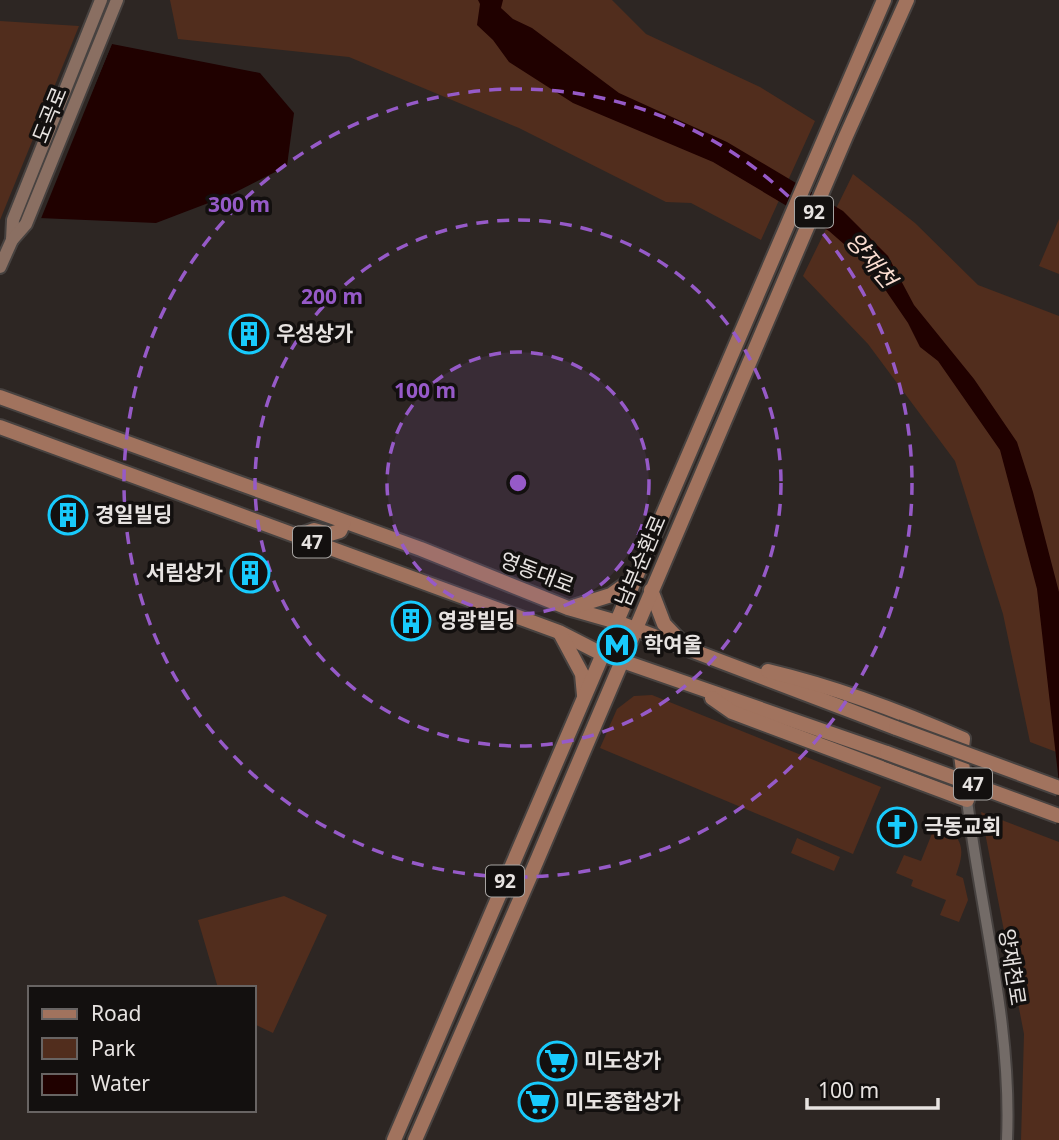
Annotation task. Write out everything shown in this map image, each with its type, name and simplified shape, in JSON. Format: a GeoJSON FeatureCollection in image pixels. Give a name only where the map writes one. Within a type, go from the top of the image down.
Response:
{"type":"FeatureCollection","features":[{"type":"Feature","properties":{"kind":"main road","name":"도곡로"},"geometry":{"type":"LineString","coordinates":[[12,240],[13,220],[101,0]]}},
{"type":"Feature","properties":{"kind":"main road","name":"도곡로"},"geometry":{"type":"LineString","coordinates":[[1,262],[12,240],[26,224],[117,0]]}},
{"type":"Feature","properties":{"kind":"main road","name":"남부순환로"},"geometry":{"type":"LineString","coordinates":[[394,1140],[884,0]]}},
{"type":"Feature","properties":{"kind":"main road","name":"남부순환로"},"geometry":{"type":"LineString","coordinates":[[415,1140],[846,136],[907,0]]}},
{"type":"Feature","properties":{"kind":"main road","name":"영동대로"},"geometry":{"type":"LineString","coordinates":[[0,397],[421,549],[568,608],[617,622],[1059,788]]}},
{"type":"Feature","properties":{"kind":"main road","name":"47"},"geometry":{"type":"LineString","coordinates":[[0,427],[559,632],[602,654],[1059,816]]}},
{"type":"Feature","properties":{"kind":"main road"},"geometry":{"type":"LineString","coordinates":[[298,536],[314,530],[330,534],[340,531],[344,522]]}},
{"type":"Feature","properties":{"kind":"main road"},"geometry":{"type":"LineString","coordinates":[[568,608],[611,595],[637,576]]}},
{"type":"Feature","properties":{"kind":"main road"},"geometry":{"type":"LineString","coordinates":[[652,590],[664,624],[689,650]]}},
{"type":"Feature","properties":{"kind":"main road"},"geometry":{"type":"LineString","coordinates":[[559,632],[582,674],[584,696]]}},
{"type":"Feature","properties":{"kind":"main road"},"geometry":{"type":"LineString","coordinates":[[697,688],[732,712],[967,800],[961,755],[962,739],[893,709],[810,681],[716,659]]}},
{"type":"Feature","properties":{"kind":"street","name":"양재천로"},"geometry":{"type":"LineString","coordinates":[[967,800],[1006,1058],[1007,1140]]}},
{"type":"Feature","properties":{"kind":"green space"},"geometry":{"type":"Polygon","coordinates":[[[170,0],[612,0],[646,34],[760,87],[815,121],[761,240],[691,203],[666,202],[519,128],[349,57],[178,39],[170,0]]]}},
{"type":"Feature","properties":{"kind":"green space"},"geometry":{"type":"Polygon","coordinates":[[[0,21],[79,26],[0,220],[0,21]]]}},
{"type":"Feature","properties":{"kind":"green space"},"geometry":{"type":"Polygon","coordinates":[[[853,174],[915,223],[978,285],[1059,316],[1059,753],[1030,742],[1003,614],[955,461],[868,344],[803,276],[853,174]]]}},
{"type":"Feature","properties":{"kind":"green space"},"geometry":{"type":"Polygon","coordinates":[[[1059,219],[1059,274],[1039,266],[1059,219]]]}},
{"type":"Feature","properties":{"kind":"green space"},"geometry":{"type":"Polygon","coordinates":[[[652,695],[881,787],[853,854],[600,748],[617,709],[634,696],[652,695]]]}},
{"type":"Feature","properties":{"kind":"green space"},"geometry":{"type":"Polygon","coordinates":[[[981,812],[1059,842],[1059,1140],[1021,1140],[1024,1034],[981,812]]]}},
{"type":"Feature","properties":{"kind":"green space"},"geometry":{"type":"Polygon","coordinates":[[[939,816],[960,842],[961,856],[956,875],[963,878],[968,900],[959,922],[940,915],[946,900],[911,886],[913,880],[896,873],[904,855],[921,861],[939,816]]]}},
{"type":"Feature","properties":{"kind":"green space"},"geometry":{"type":"Polygon","coordinates":[[[797,838],[840,857],[834,871],[791,853],[797,838]]]}},
{"type":"Feature","properties":{"kind":"green space"},"geometry":{"type":"Polygon","coordinates":[[[284,896],[327,915],[273,1033],[256,1025],[256,986],[217,986],[198,920],[284,896]]]}},
{"type":"Feature","properties":{"kind":"water","name":"양재천"},"geometry":{"type":"Polygon","coordinates":[[[478,0],[503,0],[501,8],[513,19],[532,28],[619,93],[727,142],[843,211],[888,256],[914,305],[974,379],[1017,442],[1059,592],[1059,783],[1037,589],[1000,450],[938,361],[920,347],[908,323],[869,266],[829,231],[713,162],[573,103],[509,62],[493,40],[477,25],[480,4],[478,0]]]}},
{"type":"Feature","properties":{"kind":"water"},"geometry":{"type":"Polygon","coordinates":[[[112,44],[260,73],[294,113],[287,166],[232,194],[156,223],[39,218],[112,44]]]}},
{"type":"Feature","properties":{"kind":"pier"},"geometry":{"type":"Polygon","coordinates":[[[113,41],[38,221],[36,216],[109,43],[113,41]]]}},
{"type":"Feature","properties":{"kind":"place","name":"우성상가"},"geometry":{"type":"Point","coordinates":[249,334]}},
{"type":"Feature","properties":{"kind":"place","name":"경일빌딩"},"geometry":{"type":"Point","coordinates":[68,515]}},
{"type":"Feature","properties":{"kind":"place","name":"서림상가"},"geometry":{"type":"Point","coordinates":[250,573]}},
{"type":"Feature","properties":{"kind":"place","name":"영광빌딩"},"geometry":{"type":"Point","coordinates":[411,621]}},
{"type":"Feature","properties":{"kind":"place","name":"학여울"},"geometry":{"type":"Point","coordinates":[617,645]}},
{"type":"Feature","properties":{"kind":"place","name":"극동교회"},"geometry":{"type":"Point","coordinates":[897,827]}},
{"type":"Feature","properties":{"kind":"place","name":"미도상가"},"geometry":{"type":"Point","coordinates":[557,1061]}},
{"type":"Feature","properties":{"kind":"place","name":"미도종합상가"},"geometry":{"type":"Point","coordinates":[538,1102]}}]}
